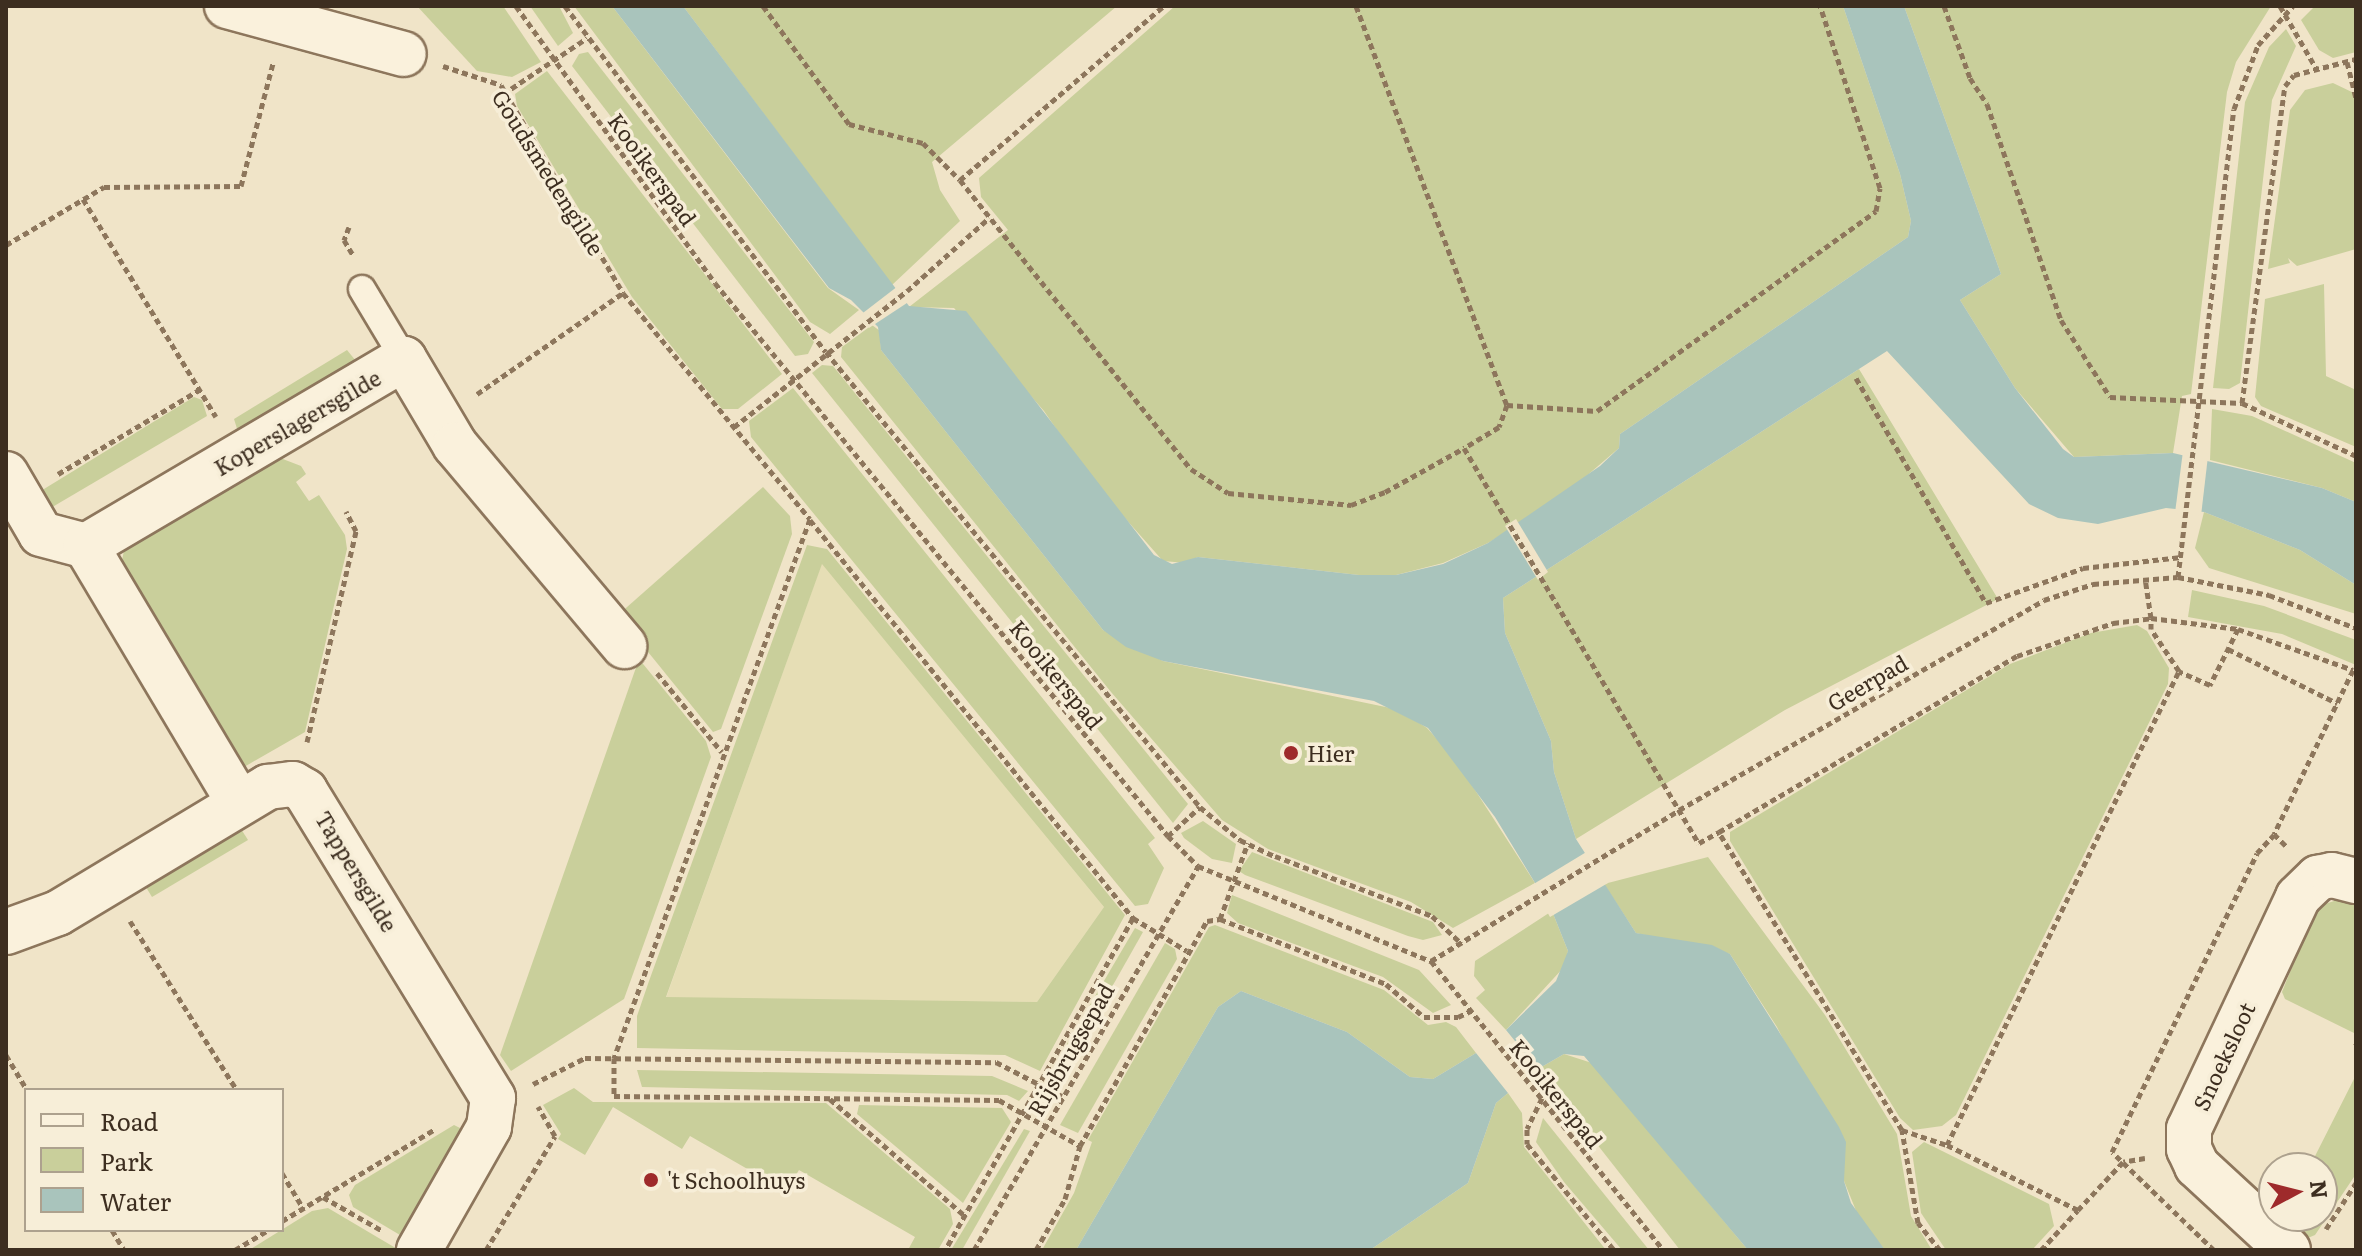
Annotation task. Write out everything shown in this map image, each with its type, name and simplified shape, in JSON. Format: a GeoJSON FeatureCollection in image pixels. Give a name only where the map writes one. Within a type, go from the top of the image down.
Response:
{"type":"FeatureCollection","features":[{"type":"Feature","properties":{"kind":"street"},"geometry":{"type":"LineString","coordinates":[[227,6],[404,54]]}},
{"type":"Feature","properties":{"kind":"street","name":"Koperslagersgilde"},"geometry":{"type":"LineString","coordinates":[[86,546],[404,359],[455,445],[624,646]]}},
{"type":"Feature","properties":{"kind":"street"},"geometry":{"type":"LineString","coordinates":[[13,486],[41,534],[86,546],[239,803]]}},
{"type":"Feature","properties":{"kind":"street"},"geometry":{"type":"LineString","coordinates":[[6,932],[58,913],[268,787],[293,784]]}},
{"type":"Feature","properties":{"kind":"street","name":"Tappersgilde"},"geometry":{"type":"LineString","coordinates":[[293,784],[315,802],[490,1089],[510,1098]]}},
{"type":"Feature","properties":{"kind":"street","name":"Snoeksloot"},"geometry":{"type":"LineString","coordinates":[[2189,1149],[2189,1129],[2298,897],[2337,879]]}},
{"type":"Feature","properties":{"kind":"street"},"geometry":{"type":"LineString","coordinates":[[405,1242],[510,1098]]}},
{"type":"Feature","properties":{"kind":"street"},"geometry":{"type":"LineString","coordinates":[[2189,1149],[2197,1166],[2303,1244]]}},
{"type":"Feature","properties":{"kind":"lane"},"geometry":{"type":"LineString","coordinates":[[362,289],[404,359]]}},
{"type":"Feature","properties":{"kind":"path","name":"Kooikerspad"},"geometry":{"type":"LineString","coordinates":[[516,6],[715,283],[1168,836],[1198,866],[1431,961],[1663,1250]]}},
{"type":"Feature","properties":{"kind":"path"},"geometry":{"type":"LineString","coordinates":[[565,6],[826,352],[1200,807],[1248,843],[1432,916],[1461,943]]}},
{"type":"Feature","properties":{"kind":"path"},"geometry":{"type":"LineString","coordinates":[[763,6],[849,124],[923,143],[960,180],[1191,469],[1228,493],[1351,505],[1385,492],[1499,427],[1507,405],[1356,6]]}},
{"type":"Feature","properties":{"kind":"path"},"geometry":{"type":"LineString","coordinates":[[960,180],[1164,6]]}},
{"type":"Feature","properties":{"kind":"path"},"geometry":{"type":"LineString","coordinates":[[1507,405],[1597,411],[1876,211],[1880,188],[1820,6]]}},
{"type":"Feature","properties":{"kind":"path"},"geometry":{"type":"LineString","coordinates":[[1944,6],[1970,78],[1987,104],[2061,320],[2093,378],[2110,397],[2242,403],[2356,456]]}},
{"type":"Feature","properties":{"kind":"path"},"geometry":{"type":"LineString","coordinates":[[2280,6],[2316,68]]}},
{"type":"Feature","properties":{"kind":"path"},"geometry":{"type":"LineString","coordinates":[[2178,577],[2197,449],[2234,109],[2258,45],[2293,6]]}},
{"type":"Feature","properties":{"kind":"path"},"geometry":{"type":"LineString","coordinates":[[6,245],[104,187],[241,186],[283,20]]}},
{"type":"Feature","properties":{"kind":"path"},"geometry":{"type":"LineString","coordinates":[[503,94],[587,38]]}},
{"type":"Feature","properties":{"kind":"path","name":"Goudsmedengilde"},"geometry":{"type":"LineString","coordinates":[[404,54],[501,85],[503,94],[623,293],[1133,918],[1187,951]]}},
{"type":"Feature","properties":{"kind":"path"},"geometry":{"type":"LineString","coordinates":[[2242,403],[2281,101],[2294,75],[2356,59]]}},
{"type":"Feature","properties":{"kind":"path"},"geometry":{"type":"LineString","coordinates":[[2347,62],[2356,99]]}},
{"type":"Feature","properties":{"kind":"path"},"geometry":{"type":"LineString","coordinates":[[83,199],[240,455]]}},
{"type":"Feature","properties":{"kind":"path"},"geometry":{"type":"LineString","coordinates":[[734,427],[907,291],[989,218]]}},
{"type":"Feature","properties":{"kind":"path"},"geometry":{"type":"LineString","coordinates":[[440,419],[623,293]]}},
{"type":"Feature","properties":{"kind":"path"},"geometry":{"type":"LineString","coordinates":[[1856,378],[1986,603],[2083,568],[2181,557]]}},
{"type":"Feature","properties":{"kind":"path"},"geometry":{"type":"LineString","coordinates":[[13,486],[199,390]]}},
{"type":"Feature","properties":{"kind":"path"},"geometry":{"type":"LineString","coordinates":[[1464,448],[1507,515],[1699,843],[2017,656],[2113,623],[2151,618],[2238,629],[2355,671],[2274,834],[2337,879]]}},
{"type":"Feature","properties":{"kind":"path"},"geometry":{"type":"LineString","coordinates":[[293,784],[311,731],[356,531],[346,511]]}},
{"type":"Feature","properties":{"kind":"path"},"geometry":{"type":"LineString","coordinates":[[810,519],[722,752],[614,1058],[614,1096],[999,1100],[1080,1146]]}},
{"type":"Feature","properties":{"kind":"path","name":"Geerpad"},"geometry":{"type":"LineString","coordinates":[[1431,961],[1679,810],[2006,618],[2093,584],[2178,577],[2269,595],[2356,628]]}},
{"type":"Feature","properties":{"kind":"path"},"geometry":{"type":"LineString","coordinates":[[2145,578],[2151,629],[2179,671],[2210,685],[2238,629]]}},
{"type":"Feature","properties":{"kind":"path"},"geometry":{"type":"LineString","coordinates":[[624,646],[639,651],[722,752]]}},
{"type":"Feature","properties":{"kind":"path"},"geometry":{"type":"LineString","coordinates":[[2228,649],[2337,703]]}},
{"type":"Feature","properties":{"kind":"path"},"geometry":{"type":"LineString","coordinates":[[1947,1145],[2179,671]]}},
{"type":"Feature","properties":{"kind":"path"},"geometry":{"type":"LineString","coordinates":[[1168,836],[1200,807]]}},
{"type":"Feature","properties":{"kind":"path"},"geometry":{"type":"LineString","coordinates":[[1719,832],[1902,1130],[1918,1223],[1940,1250]]}},
{"type":"Feature","properties":{"kind":"path"},"geometry":{"type":"LineString","coordinates":[[1220,919],[1230,881],[1248,843]]}},
{"type":"Feature","properties":{"kind":"path","name":"Rijsbrugsepad"},"geometry":{"type":"LineString","coordinates":[[974,1250],[1156,932],[1198,866]]}},
{"type":"Feature","properties":{"kind":"path"},"geometry":{"type":"LineString","coordinates":[[107,883],[236,1088]]}},
{"type":"Feature","properties":{"kind":"path"},"geometry":{"type":"LineString","coordinates":[[945,1250],[1133,918]]}},
{"type":"Feature","properties":{"kind":"path"},"geometry":{"type":"LineString","coordinates":[[1036,1250],[1065,1199],[1080,1146],[1187,951],[1207,921],[1220,919],[1386,984],[1424,1017],[1458,1017],[1471,1011]]}},
{"type":"Feature","properties":{"kind":"path"},"geometry":{"type":"LineString","coordinates":[[6,1055],[26,1088]]}},
{"type":"Feature","properties":{"kind":"path"},"geometry":{"type":"LineString","coordinates":[[284,1220],[467,1110],[510,1098],[575,1060],[996,1062],[1062,1096]]}},
{"type":"Feature","properties":{"kind":"path"},"geometry":{"type":"LineString","coordinates":[[486,1250],[555,1136],[510,1098]]}},
{"type":"Feature","properties":{"kind":"path"},"geometry":{"type":"LineString","coordinates":[[829,1098],[965,1215]]}},
{"type":"Feature","properties":{"kind":"path"},"geometry":{"type":"LineString","coordinates":[[1542,1098],[1527,1129],[1527,1144],[1614,1250]]}},
{"type":"Feature","properties":{"kind":"path"},"geometry":{"type":"LineString","coordinates":[[1902,1130],[1947,1145],[2078,1210]]}},
{"type":"Feature","properties":{"kind":"path"},"geometry":{"type":"LineString","coordinates":[[2041,1250],[2123,1162],[2189,1149]]}},
{"type":"Feature","properties":{"kind":"path"},"geometry":{"type":"LineString","coordinates":[[284,1176],[303,1208]]}},
{"type":"Feature","properties":{"kind":"path"},"geometry":{"type":"LineString","coordinates":[[2303,1244],[2356,1183]]}},
{"type":"Feature","properties":{"kind":"path"},"geometry":{"type":"LineString","coordinates":[[323,1197],[405,1242]]}},
{"type":"Feature","properties":{"kind":"path"},"geometry":{"type":"LineString","coordinates":[[113,1232],[124,1250]]}},
{"type":"Feature","properties":{"kind":"path"},"geometry":{"type":"LineString","coordinates":[[235,1250],[265,1232]]}},
{"type":"Feature","properties":{"kind":"shaded area"},"geometry":{"type":"Polygon","coordinates":[[[822,563],[1104,907],[1037,1002],[666,998],[822,563]]]}},
{"type":"Feature","properties":{"kind":"green space"},"geometry":{"type":"Polygon","coordinates":[[[417,6],[503,6],[541,62],[512,77],[477,71],[417,6]]]}},
{"type":"Feature","properties":{"kind":"green space"},"geometry":{"type":"Polygon","coordinates":[[[530,6],[559,6],[573,33],[558,46],[530,6]]]}},
{"type":"Feature","properties":{"kind":"green space"},"geometry":{"type":"Polygon","coordinates":[[[574,6],[612,6],[828,288],[859,310],[830,334],[810,322],[574,6]]]}},
{"type":"Feature","properties":{"kind":"green space"},"geometry":{"type":"Polygon","coordinates":[[[683,6],[1117,6],[932,162],[940,190],[960,221],[892,285],[683,6]]]}},
{"type":"Feature","properties":{"kind":"green space"},"geometry":{"type":"Polygon","coordinates":[[[1175,6],[1843,6],[1900,174],[1911,221],[1908,237],[1620,434],[1619,448],[1562,497],[1488,543],[1443,563],[1396,575],[1359,575],[1198,557],[1186,563],[1163,561],[1092,481],[1044,411],[954,308],[909,307],[1008,230],[981,197],[979,178],[1175,6]]]}},
{"type":"Feature","properties":{"kind":"green space"},"geometry":{"type":"Polygon","coordinates":[[[1904,6],[2271,6],[2236,62],[2227,92],[2191,394],[2182,396],[2173,453],[2074,457],[2015,388],[1960,300],[2001,274],[1904,6]]]}},
{"type":"Feature","properties":{"kind":"green space"},"geometry":{"type":"Polygon","coordinates":[[[2315,6],[2356,6],[2356,52],[2333,58],[2319,50],[2301,20],[2315,6]]]}},
{"type":"Feature","properties":{"kind":"green space"},"geometry":{"type":"Polygon","coordinates":[[[2286,29],[2296,46],[2272,100],[2240,383],[2229,389],[2213,388],[2245,102],[2269,47],[2286,29]]]}},
{"type":"Feature","properties":{"kind":"green space"},"geometry":{"type":"Polygon","coordinates":[[[588,52],[814,342],[808,354],[795,356],[572,66],[579,54],[588,52]]]}},
{"type":"Feature","properties":{"kind":"green space"},"geometry":{"type":"Polygon","coordinates":[[[547,71],[782,374],[738,409],[722,409],[632,297],[517,106],[515,94],[547,71]]]}},
{"type":"Feature","properties":{"kind":"green space"},"geometry":{"type":"Polygon","coordinates":[[[2333,83],[2356,94],[2356,249],[2297,266],[2288,258],[2290,263],[2268,269],[2290,110],[2305,90],[2333,83]]]}},
{"type":"Feature","properties":{"kind":"green space"},"geometry":{"type":"Polygon","coordinates":[[[2324,284],[2326,376],[2356,390],[2356,447],[2261,406],[2255,397],[2265,299],[2324,284]]]}},
{"type":"Feature","properties":{"kind":"green space"},"geometry":{"type":"Polygon","coordinates":[[[872,325],[880,331],[881,350],[1103,630],[1163,661],[1400,710],[1427,728],[1455,759],[1535,883],[1453,928],[1411,902],[1268,849],[1222,820],[1111,692],[841,357],[842,347],[872,325]]]}},
{"type":"Feature","properties":{"kind":"green space"},"geometry":{"type":"Polygon","coordinates":[[[347,350],[360,366],[239,435],[234,419],[347,350]]]}},
{"type":"Feature","properties":{"kind":"green space"},"geometry":{"type":"Polygon","coordinates":[[[822,365],[833,366],[1188,804],[1173,823],[812,373],[822,365]]]}},
{"type":"Feature","properties":{"kind":"green space"},"geometry":{"type":"Polygon","coordinates":[[[1859,369],[1998,599],[1785,710],[1576,839],[1554,772],[1551,741],[1505,633],[1503,598],[1859,369]]]}},
{"type":"Feature","properties":{"kind":"green space"},"geometry":{"type":"Polygon","coordinates":[[[793,388],[1155,838],[1148,844],[1164,868],[1148,904],[1135,906],[751,437],[749,421],[793,388]]]}},
{"type":"Feature","properties":{"kind":"green space"},"geometry":{"type":"Polygon","coordinates":[[[194,397],[202,400],[207,416],[49,509],[40,494],[44,489],[194,397]]]}},
{"type":"Feature","properties":{"kind":"green space"},"geometry":{"type":"Polygon","coordinates":[[[2212,409],[2252,416],[2356,463],[2356,502],[2322,488],[2210,460],[2212,409]]]}},
{"type":"Feature","properties":{"kind":"green space"},"geometry":{"type":"Polygon","coordinates":[[[275,456],[301,466],[306,474],[296,482],[309,501],[319,495],[345,535],[347,549],[305,732],[244,767],[237,766],[121,565],[125,546],[275,456]]]}},
{"type":"Feature","properties":{"kind":"green space"},"geometry":{"type":"Polygon","coordinates":[[[763,487],[790,516],[792,534],[721,729],[713,732],[618,615],[763,487]]]}},
{"type":"Feature","properties":{"kind":"green space"},"geometry":{"type":"Polygon","coordinates":[[[2204,512],[2300,550],[2356,585],[2356,614],[2209,568],[2195,548],[2204,512]]]}},
{"type":"Feature","properties":{"kind":"green space"},"geometry":{"type":"Polygon","coordinates":[[[807,545],[827,549],[1125,915],[1040,1071],[1005,1055],[637,1048],[637,1016],[807,545]],[[822,564],[666,997],[1037,1002],[1104,907],[822,564]]]}},
{"type":"Feature","properties":{"kind":"green space"},"geometry":{"type":"Polygon","coordinates":[[[2192,590],[2264,606],[2356,640],[2356,665],[2282,634],[2188,617],[2192,590]]]}},
{"type":"Feature","properties":{"kind":"green space"},"geometry":{"type":"Polygon","coordinates":[[[2137,625],[2147,631],[2169,668],[2168,684],[1956,1115],[1942,1126],[1913,1130],[1900,1118],[1730,841],[1730,832],[2010,664],[2091,633],[2137,625]]]}},
{"type":"Feature","properties":{"kind":"green space"},"geometry":{"type":"Polygon","coordinates":[[[639,659],[706,741],[711,757],[624,999],[511,1071],[500,1055],[639,659]]]}},
{"type":"Feature","properties":{"kind":"green space"},"geometry":{"type":"Polygon","coordinates":[[[236,821],[248,840],[152,897],[141,879],[236,821]]]}},
{"type":"Feature","properties":{"kind":"green space"},"geometry":{"type":"Polygon","coordinates":[[[1203,821],[1236,844],[1232,863],[1212,859],[1184,838],[1181,833],[1203,821]]]}},
{"type":"Feature","properties":{"kind":"green space"},"geometry":{"type":"Polygon","coordinates":[[[1252,852],[1433,922],[1442,935],[1423,940],[1408,936],[1245,875],[1239,871],[1252,852]]]}},
{"type":"Feature","properties":{"kind":"green space"},"geometry":{"type":"Polygon","coordinates":[[[1708,857],[1825,1015],[1897,1134],[1911,1216],[1932,1250],[1885,1250],[1861,1223],[1844,1181],[1844,1162],[1777,1027],[1730,954],[1636,933],[1604,884],[1708,857]]]}},
{"type":"Feature","properties":{"kind":"green space"},"geometry":{"type":"Polygon","coordinates":[[[1232,895],[1419,970],[1451,1005],[1433,1013],[1383,977],[1238,923],[1227,913],[1232,895]]]}},
{"type":"Feature","properties":{"kind":"green space"},"geometry":{"type":"Polygon","coordinates":[[[2346,897],[2356,901],[2356,1034],[2285,999],[2282,992],[2316,907],[2346,897]]]}},
{"type":"Feature","properties":{"kind":"green space"},"geometry":{"type":"Polygon","coordinates":[[[1552,911],[1568,951],[1565,966],[1506,1030],[1476,998],[1485,990],[1474,976],[1475,961],[1552,911]]]}},
{"type":"Feature","properties":{"kind":"green space"},"geometry":{"type":"Polygon","coordinates":[[[1215,925],[1384,990],[1428,1025],[1446,1022],[1456,1027],[1476,1053],[1433,1079],[1410,1077],[1347,1032],[1241,991],[1218,1007],[1076,1250],[1042,1250],[1074,1193],[1092,1142],[1088,1140],[1209,927],[1215,925]]]}},
{"type":"Feature","properties":{"kind":"green space"},"geometry":{"type":"Polygon","coordinates":[[[1135,928],[1143,932],[1074,1054],[1067,1044],[1135,928]]]}},
{"type":"Feature","properties":{"kind":"green space"},"geometry":{"type":"Polygon","coordinates":[[[1165,943],[1175,949],[1177,959],[1078,1133],[1060,1125],[1165,943]]]}},
{"type":"Feature","properties":{"kind":"green space"},"geometry":{"type":"Polygon","coordinates":[[[1564,1054],[1592,1063],[1748,1250],[1680,1250],[1538,1069],[1564,1054]]]}},
{"type":"Feature","properties":{"kind":"green space"},"geometry":{"type":"Polygon","coordinates":[[[637,1070],[992,1076],[1028,1091],[1019,1101],[1007,1095],[642,1087],[637,1070]]]}},
{"type":"Feature","properties":{"kind":"green space"},"geometry":{"type":"Polygon","coordinates":[[[2356,1075],[2356,1174],[2338,1201],[2338,1152],[2317,1152],[2356,1075]]]}},
{"type":"Feature","properties":{"kind":"green space"},"geometry":{"type":"Polygon","coordinates":[[[574,1088],[593,1102],[826,1103],[950,1209],[953,1224],[938,1250],[908,1250],[915,1237],[799,1170],[786,1191],[690,1136],[682,1149],[613,1107],[585,1155],[558,1139],[561,1134],[543,1105],[574,1088]]]}},
{"type":"Feature","properties":{"kind":"green space"},"geometry":{"type":"Polygon","coordinates":[[[1508,1093],[1522,1113],[1524,1147],[1606,1250],[1370,1250],[1468,1183],[1496,1103],[1508,1093]]]}},
{"type":"Feature","properties":{"kind":"green space"},"geometry":{"type":"Polygon","coordinates":[[[859,1105],[1002,1108],[1011,1122],[963,1203],[857,1114],[859,1105]]]}},
{"type":"Feature","properties":{"kind":"green space"},"geometry":{"type":"Polygon","coordinates":[[[1543,1118],[1649,1250],[1622,1250],[1564,1182],[1536,1142],[1543,1118]]]}},
{"type":"Feature","properties":{"kind":"green space"},"geometry":{"type":"Polygon","coordinates":[[[454,1125],[470,1133],[405,1238],[353,1207],[349,1195],[355,1185],[454,1125]]]}},
{"type":"Feature","properties":{"kind":"green space"},"geometry":{"type":"Polygon","coordinates":[[[1024,1129],[1030,1131],[962,1250],[951,1250],[1024,1129]]]}},
{"type":"Feature","properties":{"kind":"green space"},"geometry":{"type":"Polygon","coordinates":[[[1924,1142],[2049,1204],[2054,1226],[2032,1250],[1946,1250],[1921,1213],[1912,1152],[1924,1142]]]}},
{"type":"Feature","properties":{"kind":"green space"},"geometry":{"type":"Polygon","coordinates":[[[328,1208],[399,1250],[249,1250],[278,1232],[284,1232],[284,1228],[312,1211],[328,1208]]]}},
{"type":"Feature","properties":{"kind":"green space"},"geometry":{"type":"Polygon","coordinates":[[[2296,1232],[2317,1232],[2315,1235],[2303,1240],[2296,1232]]]}},
{"type":"Feature","properties":{"kind":"water"},"geometry":{"type":"Polygon","coordinates":[[[612,6],[683,6],[909,306],[966,311],[1154,555],[1172,564],[1198,557],[1359,575],[1396,575],[1443,564],[1488,543],[1600,466],[1619,448],[1620,434],[1908,237],[1911,221],[1900,174],[1843,6],[1904,6],[2001,274],[1960,300],[2015,388],[2063,449],[2074,457],[2173,453],[2322,488],[2356,502],[2356,585],[2300,550],[2204,512],[2166,508],[2098,524],[2058,518],[2029,504],[1887,351],[1503,598],[1505,633],[1551,741],[1554,772],[1576,839],[1636,933],[1712,945],[1730,954],[1839,1127],[1846,1142],[1844,1181],[1851,1203],[1885,1250],[1748,1250],[1584,1056],[1564,1054],[1538,1069],[1506,1030],[1556,981],[1568,951],[1552,911],[1495,817],[1428,728],[1374,701],[1163,661],[1126,647],[1103,630],[881,350],[878,327],[851,300],[829,288],[612,6]]]}},
{"type":"Feature","properties":{"kind":"water"},"geometry":{"type":"Polygon","coordinates":[[[1241,991],[1347,1032],[1410,1077],[1433,1079],[1476,1053],[1508,1093],[1496,1103],[1468,1183],[1370,1250],[1076,1250],[1218,1007],[1241,991]]]}},
{"type":"Feature","properties":{"kind":"pier"},"geometry":{"type":"Polygon","coordinates":[[[898,286],[910,301],[869,328],[859,316],[898,286]]]}},
{"type":"Feature","properties":{"kind":"pier"},"geometry":{"type":"Polygon","coordinates":[[[2183,451],[2208,456],[2201,516],[2175,513],[2183,451]]]}},
{"type":"Feature","properties":{"kind":"pier"},"geometry":{"type":"Polygon","coordinates":[[[1516,519],[1548,572],[1538,580],[1505,526],[1516,519]]]}},
{"type":"Feature","properties":{"kind":"pier"},"geometry":{"type":"Polygon","coordinates":[[[1588,851],[1608,883],[1550,917],[1532,885],[1588,851]]]}},
{"type":"Feature","properties":{"kind":"place","name":"Hier"},"geometry":{"type":"Point","coordinates":[1291,753]}},
{"type":"Feature","properties":{"kind":"place","name":"'t Schoolhuys"},"geometry":{"type":"Point","coordinates":[651,1180]}}]}
